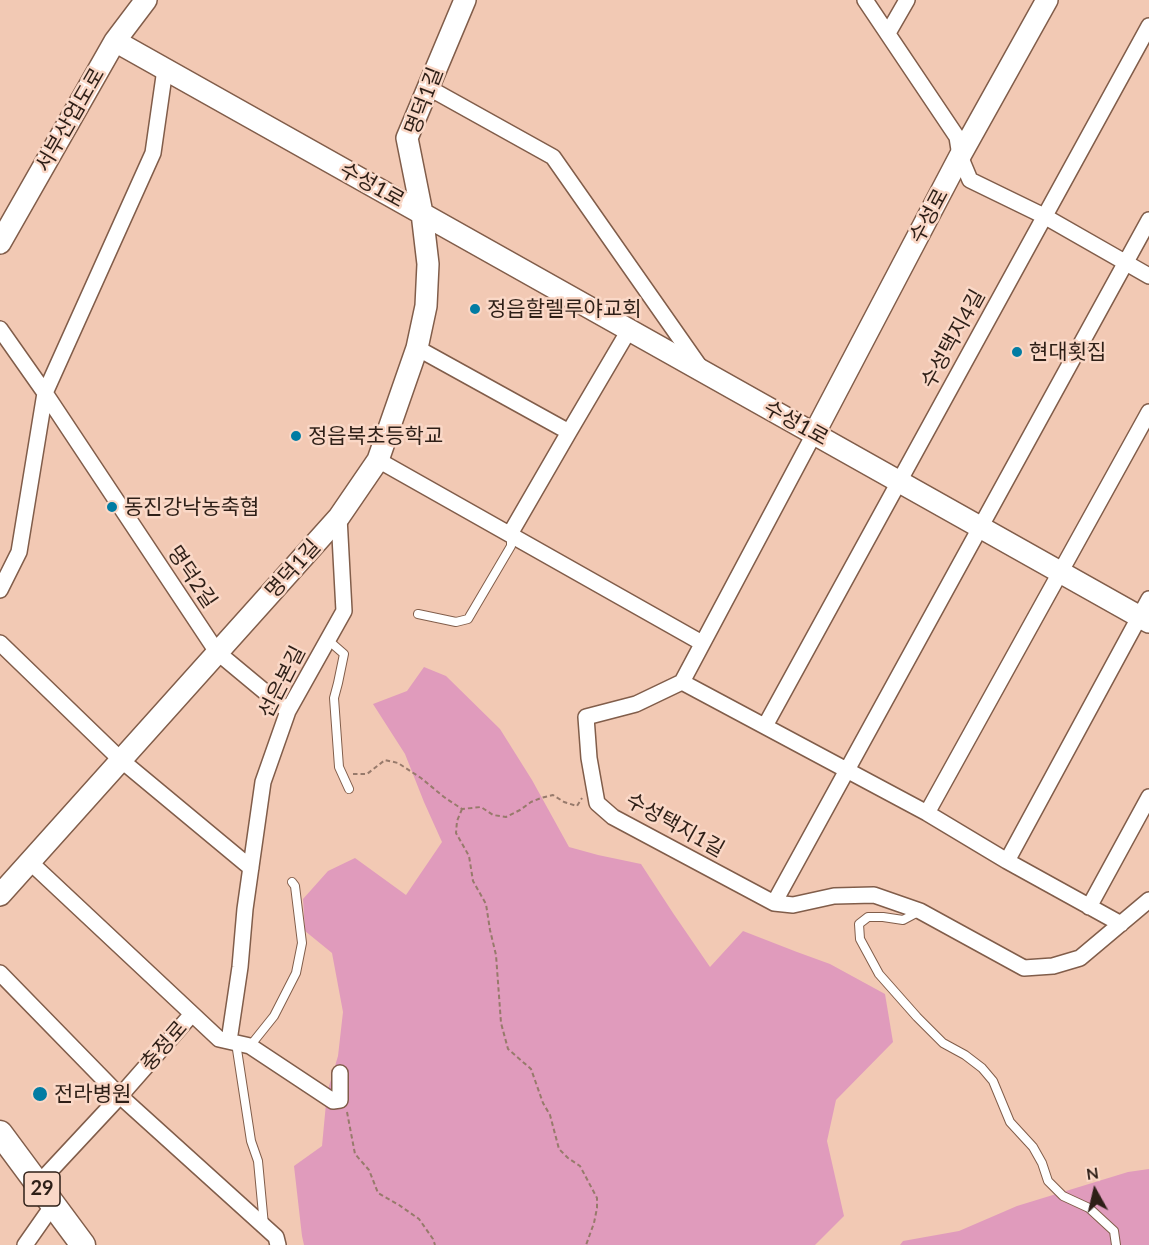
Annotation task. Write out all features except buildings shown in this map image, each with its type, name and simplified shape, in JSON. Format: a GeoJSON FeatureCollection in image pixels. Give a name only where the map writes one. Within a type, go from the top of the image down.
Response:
{"type":"FeatureCollection","features":[{"type":"Feature","properties":{"kind":"main road","name":"29"},"geometry":{"type":"LineString","coordinates":[[0,1133],[83,1245]]}},
{"type":"Feature","properties":{"kind":"street","name":"서부산업도로"},"geometry":{"type":"LineString","coordinates":[[0,243],[115,40],[146,0]]}},
{"type":"Feature","properties":{"kind":"street","name":"명덕1길"},"geometry":{"type":"LineString","coordinates":[[0,895],[339,517],[378,460],[417,348],[426,306],[428,264],[422,213],[407,138],[465,0]]}},
{"type":"Feature","properties":{"kind":"street"},"geometry":{"type":"LineString","coordinates":[[865,0],[957,137],[960,156],[970,180],[1044,216],[1149,276]]}},
{"type":"Feature","properties":{"kind":"street"},"geometry":{"type":"LineString","coordinates":[[888,33],[907,0]]}},
{"type":"Feature","properties":{"kind":"street","name":"수성로"},"geometry":{"type":"LineString","coordinates":[[814,434],[960,156],[1047,0]]}},
{"type":"Feature","properties":{"kind":"street","name":"수성택지4길"},"geometry":{"type":"LineString","coordinates":[[899,482],[1149,26]]}},
{"type":"Feature","properties":{"kind":"street","name":"수성1로"},"geometry":{"type":"LineString","coordinates":[[115,40],[1060,572],[1146,613],[1007,861]]}},
{"type":"Feature","properties":{"kind":"street"},"geometry":{"type":"LineString","coordinates":[[0,590],[19,552],[45,393],[153,153],[165,69]]}},
{"type":"Feature","properties":{"kind":"street"},"geometry":{"type":"LineString","coordinates":[[429,88],[554,157],[702,371]]}},
{"type":"Feature","properties":{"kind":"street"},"geometry":{"type":"LineString","coordinates":[[774,903],[1149,220]]}},
{"type":"Feature","properties":{"kind":"street","name":"명덕2길"},"geometry":{"type":"LineString","coordinates":[[0,329],[217,652],[288,711]]}},
{"type":"Feature","properties":{"kind":"street"},"geometry":{"type":"LineString","coordinates":[[510,534],[629,330]]}},
{"type":"Feature","properties":{"kind":"street"},"geometry":{"type":"LineString","coordinates":[[417,348],[568,432]]}},
{"type":"Feature","properties":{"kind":"street"},"geometry":{"type":"LineString","coordinates":[[927,813],[1149,412]]}},
{"type":"Feature","properties":{"kind":"street"},"geometry":{"type":"LineString","coordinates":[[814,434],[682,682],[927,813],[1007,861],[1121,924]]}},
{"type":"Feature","properties":{"kind":"street"},"geometry":{"type":"LineString","coordinates":[[378,460],[702,643]]}},
{"type":"Feature","properties":{"kind":"street"},"geometry":{"type":"LineString","coordinates":[[765,726],[899,482]]}},
{"type":"Feature","properties":{"kind":"street","name":"선은본길"},"geometry":{"type":"LineString","coordinates":[[239,1044],[240,967],[263,782],[288,711],[344,611],[339,517]]}},
{"type":"Feature","properties":{"kind":"street"},"geometry":{"type":"LineString","coordinates":[[0,643],[121,760],[251,868]]}},
{"type":"Feature","properties":{"kind":"street","name":"수성택지1길"},"geometry":{"type":"LineString","coordinates":[[682,682],[636,704],[586,717],[589,758],[597,803],[613,817],[774,903],[793,905],[834,896],[873,895],[921,911],[1024,968],[1053,966],[1080,958],[1149,900]]}},
{"type":"Feature","properties":{"kind":"street"},"geometry":{"type":"LineString","coordinates":[[1089,907],[1149,797]]}},
{"type":"Feature","properties":{"kind":"street"},"geometry":{"type":"LineString","coordinates":[[30,862],[219,1039],[239,1044],[333,1101],[340,1100],[340,1073]]}},
{"type":"Feature","properties":{"kind":"street"},"geometry":{"type":"LineString","coordinates":[[0,973],[120,1096],[276,1237],[278,1245]]}},
{"type":"Feature","properties":{"kind":"street","name":"충정로"},"geometry":{"type":"LineString","coordinates":[[38,1184],[192,1014]]}},
{"type":"Feature","properties":{"kind":"street"},"geometry":{"type":"LineString","coordinates":[[25,1245],[53,1205]]}},
{"type":"Feature","properties":{"kind":"lane"},"geometry":{"type":"LineString","coordinates":[[418,614],[456,622],[468,619],[511,546],[510,534]]}},
{"type":"Feature","properties":{"kind":"lane"},"geometry":{"type":"LineString","coordinates":[[327,640],[344,654],[334,698],[339,767],[349,789]]}},
{"type":"Feature","properties":{"kind":"lane"},"geometry":{"type":"LineString","coordinates":[[265,1227],[258,1161],[251,1141],[239,1044],[274,1016],[296,973],[302,943],[295,886],[292,882]]}},
{"type":"Feature","properties":{"kind":"lane"},"geometry":{"type":"LineString","coordinates":[[921,911],[903,920],[868,917],[859,924],[860,939],[869,957],[879,974],[944,1043],[982,1068],[993,1081],[1010,1122],[1033,1147],[1048,1181],[1063,1196],[1089,1208],[1114,1231],[1116,1245]]}},
{"type":"Feature","properties":{"kind":"path"},"geometry":{"type":"LineString","coordinates":[[341,772],[367,774],[385,760],[398,763],[462,809],[481,807],[493,815],[506,818],[531,802],[553,795],[564,802],[578,806],[583,795]]}},
{"type":"Feature","properties":{"kind":"path"},"geometry":{"type":"LineString","coordinates":[[462,809],[457,821],[456,833],[469,856],[473,881],[486,904],[496,955],[501,1023],[508,1049],[531,1069],[543,1103],[550,1115],[559,1149],[567,1158],[580,1166],[597,1198],[594,1223],[586,1245]]}},
{"type":"Feature","properties":{"kind":"path"},"geometry":{"type":"LineString","coordinates":[[340,1100],[349,1114],[355,1154],[369,1170],[378,1193],[419,1220],[435,1245]]}},
{"type":"Feature","properties":{"kind":"shaded area"},"geometry":{"type":"Polygon","coordinates":[[[424,667],[446,676],[500,729],[532,780],[569,847],[641,864],[710,967],[743,931],[830,964],[885,994],[893,1042],[836,1100],[827,1141],[844,1216],[815,1245],[304,1245],[294,1166],[322,1146],[327,1093],[338,1056],[343,1012],[332,953],[305,931],[303,899],[328,871],[355,858],[406,895],[442,842],[405,754],[373,704],[407,691],[424,667]]]}},
{"type":"Feature","properties":{"kind":"shaded area"},"geometry":{"type":"Polygon","coordinates":[[[1149,1169],[1149,1245],[900,1245],[903,1241],[959,1231],[1017,1206],[1128,1172],[1149,1169]]]}},
{"type":"Feature","properties":{"kind":"place","name":"정읍할렐루야교회"},"geometry":{"type":"Point","coordinates":[475,309]}},
{"type":"Feature","properties":{"kind":"place","name":"현대횟집"},"geometry":{"type":"Point","coordinates":[1017,352]}},
{"type":"Feature","properties":{"kind":"place","name":"정읍북초등학교"},"geometry":{"type":"Point","coordinates":[296,436]}},
{"type":"Feature","properties":{"kind":"place","name":"동진강낙농축협"},"geometry":{"type":"Point","coordinates":[112,507]}},
{"type":"Feature","properties":{"kind":"place","name":"전라병원"},"geometry":{"type":"Point","coordinates":[40,1094]}}]}
